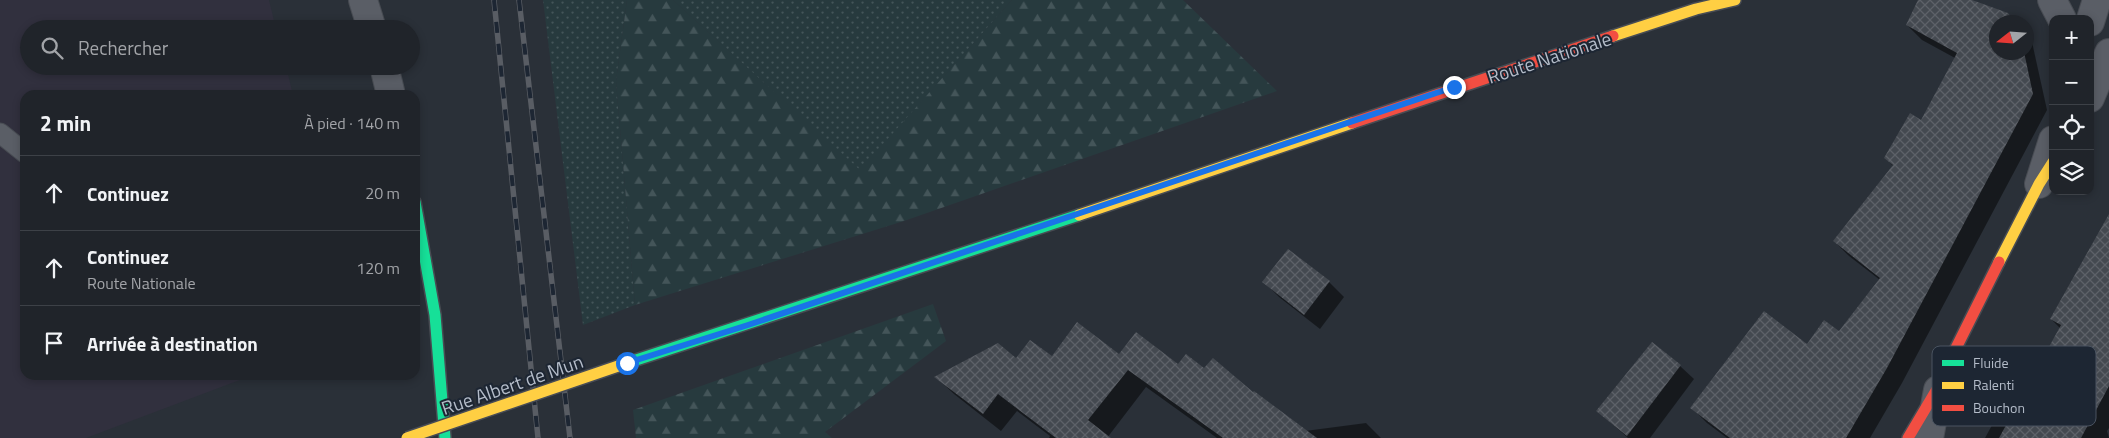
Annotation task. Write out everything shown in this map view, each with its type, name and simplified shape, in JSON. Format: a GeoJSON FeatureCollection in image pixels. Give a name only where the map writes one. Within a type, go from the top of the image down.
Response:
{"type":"FeatureCollection","features":[{"type":"Feature","properties":{"kind":"main road","name":"Route Nationale"},"geometry":{"type":"LineString","coordinates":[[1696,9],[1714,0]]}},
{"type":"Feature","properties":{"kind":"main road","name":"Route Nationale"},"geometry":{"type":"LineString","coordinates":[[627,363],[748,325],[1454,87],[1696,9],[1735,0]]}},
{"type":"Feature","properties":{"kind":"main road"},"geometry":{"type":"LineString","coordinates":[[1957,346],[2046,173]]}},
{"type":"Feature","properties":{"kind":"main road"},"geometry":{"type":"LineString","coordinates":[[420,230],[435,315],[445,438]]}},
{"type":"Feature","properties":{"kind":"main road","name":"Rue Albert de Mun"},"geometry":{"type":"LineString","coordinates":[[407,438],[627,363]]}},
{"type":"Feature","properties":{"kind":"main road"},"geometry":{"type":"LineString","coordinates":[[1908,438],[1932,398]]}},
{"type":"Feature","properties":{"kind":"street"},"geometry":{"type":"LineString","coordinates":[[362,0],[369,20]]}},
{"type":"Feature","properties":{"kind":"street"},"geometry":{"type":"LineString","coordinates":[[2052,0],[2060,15]]}},
{"type":"Feature","properties":{"kind":"street"},"geometry":{"type":"LineString","coordinates":[[2092,15],[2097,0]]}},
{"type":"Feature","properties":{"kind":"street"},"geometry":{"type":"LineString","coordinates":[[2094,89],[2109,53]]}},
{"type":"Feature","properties":{"kind":"street"},"geometry":{"type":"LineString","coordinates":[[386,75],[390,90]]}},
{"type":"Feature","properties":{"kind":"street"},"geometry":{"type":"LineString","coordinates":[[2046,173],[2051,150]]}},
{"type":"Feature","properties":{"kind":"street"},"geometry":{"type":"LineString","coordinates":[[1929,438],[1932,423]]}},
{"type":"Feature","properties":{"kind":"lane"},"geometry":{"type":"LineString","coordinates":[[0,133],[20,149]]}},
{"type":"Feature","properties":{"kind":"shaded area"},"geometry":{"type":"Polygon","coordinates":[[[0,0],[269,0],[274,20],[20,20],[20,75],[288,75],[292,90],[20,90],[20,380],[240,380],[86,438],[0,438],[0,0]]]}},
{"type":"Feature","properties":{"kind":"green space"},"geometry":{"type":"Polygon","coordinates":[[[543,0],[627,0],[616,81],[635,305],[583,325],[543,0]]]}},
{"type":"Feature","properties":{"kind":"green space"},"geometry":{"type":"Polygon","coordinates":[[[627,0],[673,0],[860,170],[1012,0],[1183,0],[1277,91],[904,221],[635,305],[616,81],[627,0]]]}},
{"type":"Feature","properties":{"kind":"green space"},"geometry":{"type":"Polygon","coordinates":[[[673,0],[1012,0],[860,171],[673,0]]]}},
{"type":"Feature","properties":{"kind":"green space"},"geometry":{"type":"Polygon","coordinates":[[[933,304],[946,341],[825,432],[832,438],[636,438],[633,410],[933,304]]]}},
{"type":"Feature","properties":{"kind":"building"},"geometry":{"type":"Polygon","coordinates":[[[1918,0],[1972,0],[2008,13],[2010,15],[1989,15],[1989,60],[2026,60],[2033,94],[1887,368],[1846,438],[1730,438],[1690,408],[1764,311],[1807,344],[1824,320],[1839,331],[1880,278],[1833,241],[1893,165],[1884,158],[1910,113],[1921,120],[1957,53],[1906,25],[1918,0]]]}},
{"type":"Feature","properties":{"kind":"building"},"geometry":{"type":"Polygon","coordinates":[[[2109,214],[2109,386],[2096,410],[2096,346],[2049,346],[2061,325],[2050,319],[2109,214]]]}},
{"type":"Feature","properties":{"kind":"building"},"geometry":{"type":"Polygon","coordinates":[[[1288,249],[1330,281],[1304,315],[1262,282],[1288,249]]]}},
{"type":"Feature","properties":{"kind":"building"},"geometry":{"type":"Polygon","coordinates":[[[1077,322],[1119,354],[1136,332],[1178,364],[1186,354],[1204,368],[1213,358],[1253,392],[1317,438],[1223,438],[1128,370],[1088,420],[1111,438],[1056,438],[998,394],[983,414],[934,377],[998,343],[1016,358],[1030,340],[1052,356],[1077,322]]]}},
{"type":"Feature","properties":{"kind":"building"},"geometry":{"type":"Polygon","coordinates":[[[1652,342],[1681,365],[1627,436],[1596,411],[1652,342]]]}},
{"type":"Feature","properties":{"kind":"building"},"geometry":{"type":"Polygon","coordinates":[[[2006,426],[2087,426],[2081,438],[1999,438],[2006,426]]]}},
{"type":"Feature","properties":{"kind":"railway"},"geometry":{"type":"LineString","coordinates":[[494,0],[538,438]]}},
{"type":"Feature","properties":{"kind":"railway"},"geometry":{"type":"LineString","coordinates":[[519,0],[570,438]]}},
{"type":"Feature","properties":{"kind":"traffic: fast"},"geometry":{"type":"LineString","coordinates":[[627,363],[1079,215]]}},
{"type":"Feature","properties":{"kind":"traffic: fast"},"geometry":{"type":"LineString","coordinates":[[420,230],[435,315],[445,438]]}},
{"type":"Feature","properties":{"kind":"traffic: slow"},"geometry":{"type":"LineString","coordinates":[[1613,36],[1696,9],[1735,0]]}},
{"type":"Feature","properties":{"kind":"traffic: slow"},"geometry":{"type":"LineString","coordinates":[[1079,215],[1352,123]]}},
{"type":"Feature","properties":{"kind":"traffic: slow"},"geometry":{"type":"LineString","coordinates":[[1999,262],[2049,168]]}},
{"type":"Feature","properties":{"kind":"traffic: slow"},"geometry":{"type":"LineString","coordinates":[[407,438],[627,363]]}},
{"type":"Feature","properties":{"kind":"traffic: jam"},"geometry":{"type":"LineString","coordinates":[[1352,123],[1613,36]]}},
{"type":"Feature","properties":{"kind":"traffic: jam"},"geometry":{"type":"LineString","coordinates":[[1957,346],[1999,262]]}},
{"type":"Feature","properties":{"kind":"traffic: jam"},"geometry":{"type":"LineString","coordinates":[[1908,438],[1932,398]]}},
{"type":"Feature","properties":{"kind":"route"},"geometry":{"type":"LineString","coordinates":[[627,363],[748,325],[1454,87]]}}]}
